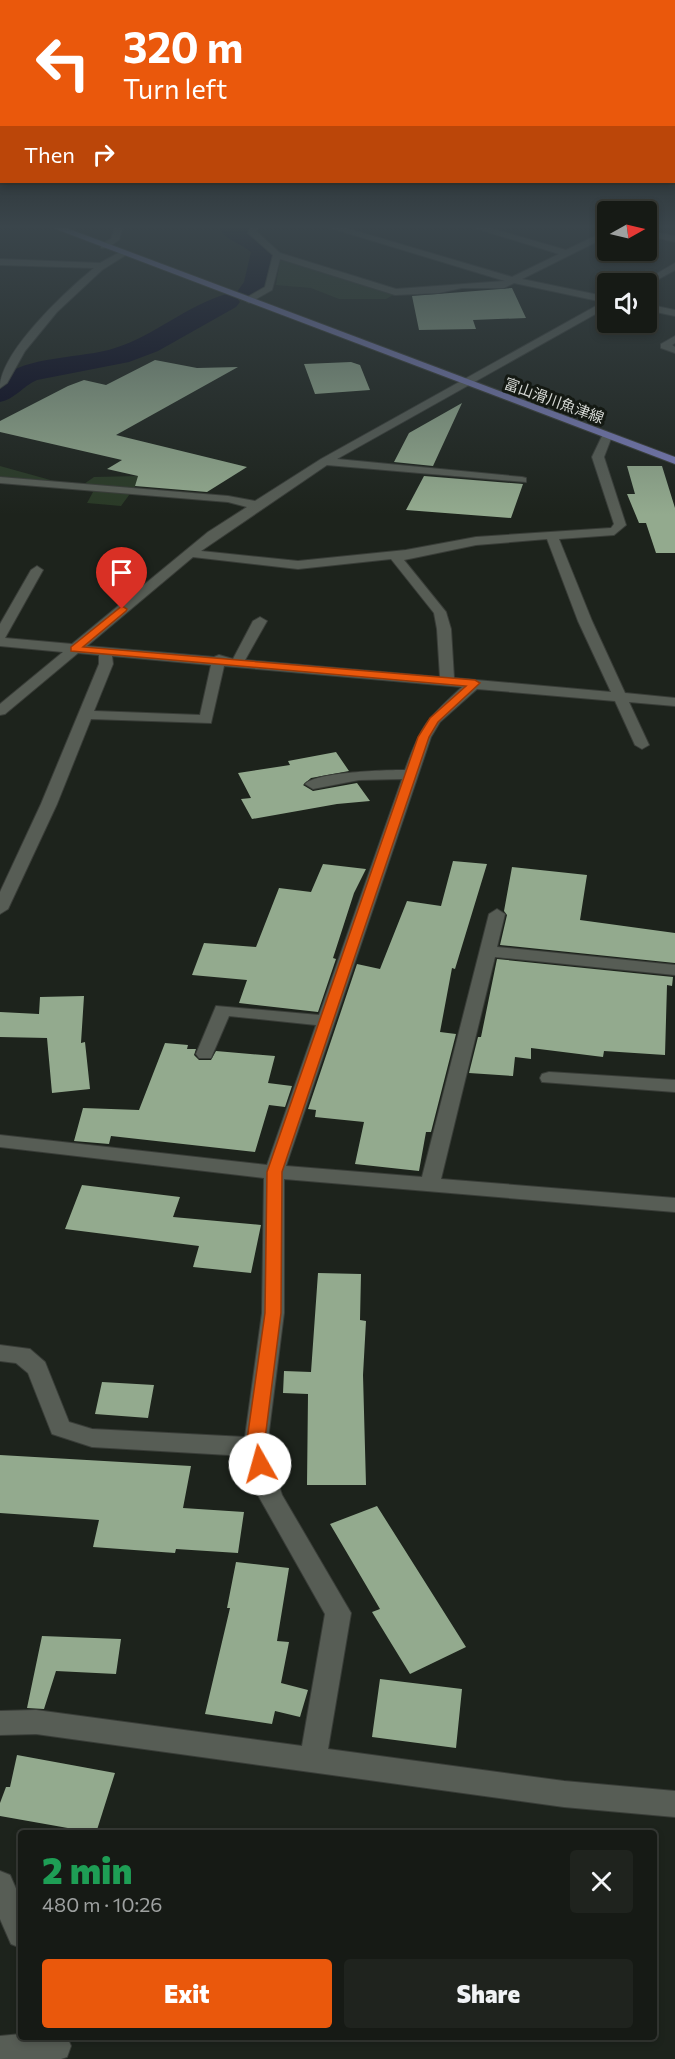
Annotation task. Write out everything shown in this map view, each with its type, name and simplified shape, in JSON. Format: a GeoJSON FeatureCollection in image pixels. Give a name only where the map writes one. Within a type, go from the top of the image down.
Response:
{"type":"FeatureCollection","features":[{"type":"Feature","properties":{"kind":"main road","name":"富山滑川魚津線"},"geometry":{"type":"LineString","coordinates":[[306,322],[464,384],[675,461]]}},
{"type":"Feature","properties":{"kind":"street"},"geometry":{"type":"LineString","coordinates":[[0,385],[12,369],[21,351],[44,322]]}},
{"type":"Feature","properties":{"kind":"street"},"geometry":{"type":"LineString","coordinates":[[0,711],[190,553],[256,505],[326,461],[573,322]]}},
{"type":"Feature","properties":{"kind":"street"},"geometry":{"type":"LineString","coordinates":[[675,339],[664,346],[675,350]]}},
{"type":"Feature","properties":{"kind":"street"},"geometry":{"type":"LineString","coordinates":[[0,368],[12,369]]}},
{"type":"Feature","properties":{"kind":"street"},"geometry":{"type":"LineString","coordinates":[[190,553],[298,566],[406,554],[476,542],[614,531],[620,525],[598,457],[607,436]]}},
{"type":"Feature","properties":{"kind":"street"},"geometry":{"type":"LineString","coordinates":[[326,461],[522,480]]}},
{"type":"Feature","properties":{"kind":"street"},"geometry":{"type":"LineString","coordinates":[[0,480],[228,499],[256,505]]}},
{"type":"Feature","properties":{"kind":"street"},"geometry":{"type":"LineString","coordinates":[[552,537],[619,697],[642,745]]}},
{"type":"Feature","properties":{"kind":"street"},"geometry":{"type":"LineString","coordinates":[[406,554],[397,559],[440,612],[444,629],[447,681]]}},
{"type":"Feature","properties":{"kind":"street"},"geometry":{"type":"LineString","coordinates":[[0,636],[37,570]]}},
{"type":"Feature","properties":{"kind":"street"},"geometry":{"type":"LineString","coordinates":[[238,661],[260,621]]}},
{"type":"Feature","properties":{"kind":"street"},"geometry":{"type":"LineString","coordinates":[[0,642],[105,652],[219,659],[675,702]]}},
{"type":"Feature","properties":{"kind":"street"},"geometry":{"type":"LineString","coordinates":[[0,909],[49,804],[106,664],[105,652]]}},
{"type":"Feature","properties":{"kind":"street"},"geometry":{"type":"LineString","coordinates":[[85,715],[206,720],[219,659]]}},
{"type":"Feature","properties":{"kind":"street"},"geometry":{"type":"LineString","coordinates":[[313,1760],[338,1613],[271,1497],[255,1447],[273,1313],[274,1172],[328,1021],[424,737],[434,720],[475,683]]}},
{"type":"Feature","properties":{"kind":"street"},"geometry":{"type":"LineString","coordinates":[[313,784],[359,776],[412,774]]}},
{"type":"Feature","properties":{"kind":"street"},"geometry":{"type":"LineString","coordinates":[[430,1185],[497,914]]}},
{"type":"Feature","properties":{"kind":"street"},"geometry":{"type":"LineString","coordinates":[[488,951],[675,970]]}},
{"type":"Feature","properties":{"kind":"street"},"geometry":{"type":"LineString","coordinates":[[205,1054],[222,1010],[328,1021]]}},
{"type":"Feature","properties":{"kind":"street"},"geometry":{"type":"LineString","coordinates":[[549,1078],[675,1086]]}},
{"type":"Feature","properties":{"kind":"street"},"geometry":{"type":"LineString","coordinates":[[0,1141],[274,1172],[675,1205]]}},
{"type":"Feature","properties":{"kind":"street"},"geometry":{"type":"LineString","coordinates":[[0,1353],[22,1354],[37,1368],[60,1428],[92,1438],[255,1447]]}},
{"type":"Feature","properties":{"kind":"street"},"geometry":{"type":"LineString","coordinates":[[0,1723],[36,1722],[564,1794],[675,1804]]}},
{"type":"Feature","properties":{"kind":"street"},"geometry":{"type":"LineString","coordinates":[[0,1885],[18,1927]]}},
{"type":"Feature","properties":{"kind":"street"},"geometry":{"type":"LineString","coordinates":[[0,2051],[57,2047]]}},
{"type":"Feature","properties":{"kind":"green space"},"geometry":{"type":"Polygon","coordinates":[[[0,466],[54,481],[0,477],[0,466]]]}},
{"type":"Feature","properties":{"kind":"green space"},"geometry":{"type":"Polygon","coordinates":[[[138,476],[135,487],[121,506],[87,503],[93,492],[84,484],[94,477],[138,476]]]}},
{"type":"Feature","properties":{"kind":"building"},"geometry":{"type":"Polygon","coordinates":[[[417,322],[474,322],[476,329],[419,330],[417,322]]]}},
{"type":"Feature","properties":{"kind":"building"},"geometry":{"type":"Polygon","coordinates":[[[155,360],[197,368],[238,367],[116,435],[247,467],[207,492],[135,486],[138,476],[107,469],[122,460],[0,432],[0,421],[68,386],[84,380],[106,385],[155,360]]]}},
{"type":"Feature","properties":{"kind":"building"},"geometry":{"type":"Polygon","coordinates":[[[351,362],[360,365],[370,390],[315,394],[304,364],[351,362]]]}},
{"type":"Feature","properties":{"kind":"building"},"geometry":{"type":"Polygon","coordinates":[[[462,403],[433,466],[394,462],[409,433],[462,403]]]}},
{"type":"Feature","properties":{"kind":"building"},"geometry":{"type":"Polygon","coordinates":[[[627,466],[662,466],[675,508],[675,553],[656,553],[646,523],[639,523],[627,494],[635,494],[627,466]]]}},
{"type":"Feature","properties":{"kind":"building"},"geometry":{"type":"Polygon","coordinates":[[[424,476],[523,484],[511,518],[406,510],[424,476]]]}},
{"type":"Feature","properties":{"kind":"building"},"geometry":{"type":"Polygon","coordinates":[[[336,752],[349,771],[311,778],[303,785],[313,791],[357,783],[370,801],[337,804],[252,819],[241,799],[251,798],[238,773],[290,765],[288,761],[336,752]]]}},
{"type":"Feature","properties":{"kind":"building"},"geometry":{"type":"Polygon","coordinates":[[[453,861],[487,864],[455,969],[452,968],[440,1032],[456,1034],[431,1132],[426,1132],[419,1171],[355,1164],[364,1122],[315,1117],[316,1110],[308,1109],[357,964],[380,969],[407,901],[441,906],[453,861]]]}},
{"type":"Feature","properties":{"kind":"building"},"geometry":{"type":"Polygon","coordinates":[[[323,864],[366,869],[354,893],[333,958],[336,959],[318,1012],[239,1003],[247,980],[192,975],[204,943],[256,947],[279,888],[311,892],[323,864]]]}},
{"type":"Feature","properties":{"kind":"building"},"geometry":{"type":"Polygon","coordinates":[[[512,867],[587,875],[580,920],[675,933],[675,963],[500,945],[507,915],[504,911],[512,867]]]}},
{"type":"Feature","properties":{"kind":"building"},"geometry":{"type":"Polygon","coordinates":[[[497,959],[673,977],[672,986],[667,985],[665,1055],[604,1051],[603,1057],[531,1048],[531,1059],[515,1057],[513,1076],[469,1073],[478,1037],[481,1037],[497,959]]]}},
{"type":"Feature","properties":{"kind":"building"},"geometry":{"type":"Polygon","coordinates":[[[84,996],[81,1043],[85,1042],[90,1089],[52,1093],[47,1038],[0,1037],[0,1012],[39,1014],[40,997],[84,996]]]}},
{"type":"Feature","properties":{"kind":"building"},"geometry":{"type":"Polygon","coordinates":[[[165,1043],[188,1045],[187,1049],[196,1049],[194,1055],[199,1060],[211,1060],[216,1051],[275,1056],[268,1083],[292,1086],[285,1107],[269,1105],[255,1152],[111,1136],[109,1144],[74,1141],[83,1108],[139,1110],[165,1043]]]}},
{"type":"Feature","properties":{"kind":"building"},"geometry":{"type":"Polygon","coordinates":[[[82,1185],[180,1197],[173,1217],[261,1225],[251,1273],[193,1267],[199,1246],[65,1229],[82,1185]]]}},
{"type":"Feature","properties":{"kind":"building"},"geometry":{"type":"Polygon","coordinates":[[[318,1273],[361,1274],[360,1320],[366,1321],[363,1375],[366,1485],[307,1485],[308,1394],[283,1393],[284,1371],[311,1372],[318,1273]]]}},
{"type":"Feature","properties":{"kind":"building"},"geometry":{"type":"Polygon","coordinates":[[[102,1382],[154,1385],[148,1418],[95,1414],[102,1382]]]}},
{"type":"Feature","properties":{"kind":"building"},"geometry":{"type":"Polygon","coordinates":[[[0,1455],[191,1466],[183,1508],[244,1512],[238,1553],[176,1549],[175,1553],[93,1547],[99,1520],[0,1513],[0,1455]]]}},
{"type":"Feature","properties":{"kind":"building"},"geometry":{"type":"Polygon","coordinates":[[[377,1506],[466,1647],[410,1674],[372,1612],[380,1609],[330,1524],[377,1506]]]}},
{"type":"Feature","properties":{"kind":"building"},"geometry":{"type":"Polygon","coordinates":[[[236,1562],[289,1568],[277,1641],[289,1642],[281,1683],[308,1690],[300,1717],[275,1711],[272,1724],[205,1714],[230,1608],[227,1608],[236,1562]]]}},
{"type":"Feature","properties":{"kind":"building"},"geometry":{"type":"Polygon","coordinates":[[[42,1636],[121,1639],[116,1674],[56,1671],[44,1709],[27,1708],[42,1636]]]}},
{"type":"Feature","properties":{"kind":"building"},"geometry":{"type":"Polygon","coordinates":[[[380,1679],[462,1689],[456,1748],[372,1737],[380,1679]]]}},
{"type":"Feature","properties":{"kind":"building"},"geometry":{"type":"Polygon","coordinates":[[[17,1755],[115,1773],[97,1830],[79,1830],[0,1816],[0,1803],[6,1787],[10,1787],[17,1755]]]}},
{"type":"Feature","properties":{"kind":"waterway"},"geometry":{"type":"LineString","coordinates":[[0,394],[16,379],[30,373],[119,356],[149,345],[191,322]]}},
{"type":"Feature","properties":{"kind":"route"},"geometry":{"type":"LineString","coordinates":[[122,609],[74,649],[202,658],[475,683],[434,720],[424,737],[324,1034],[274,1172],[273,1313],[255,1447],[260,1464]]}}]}
